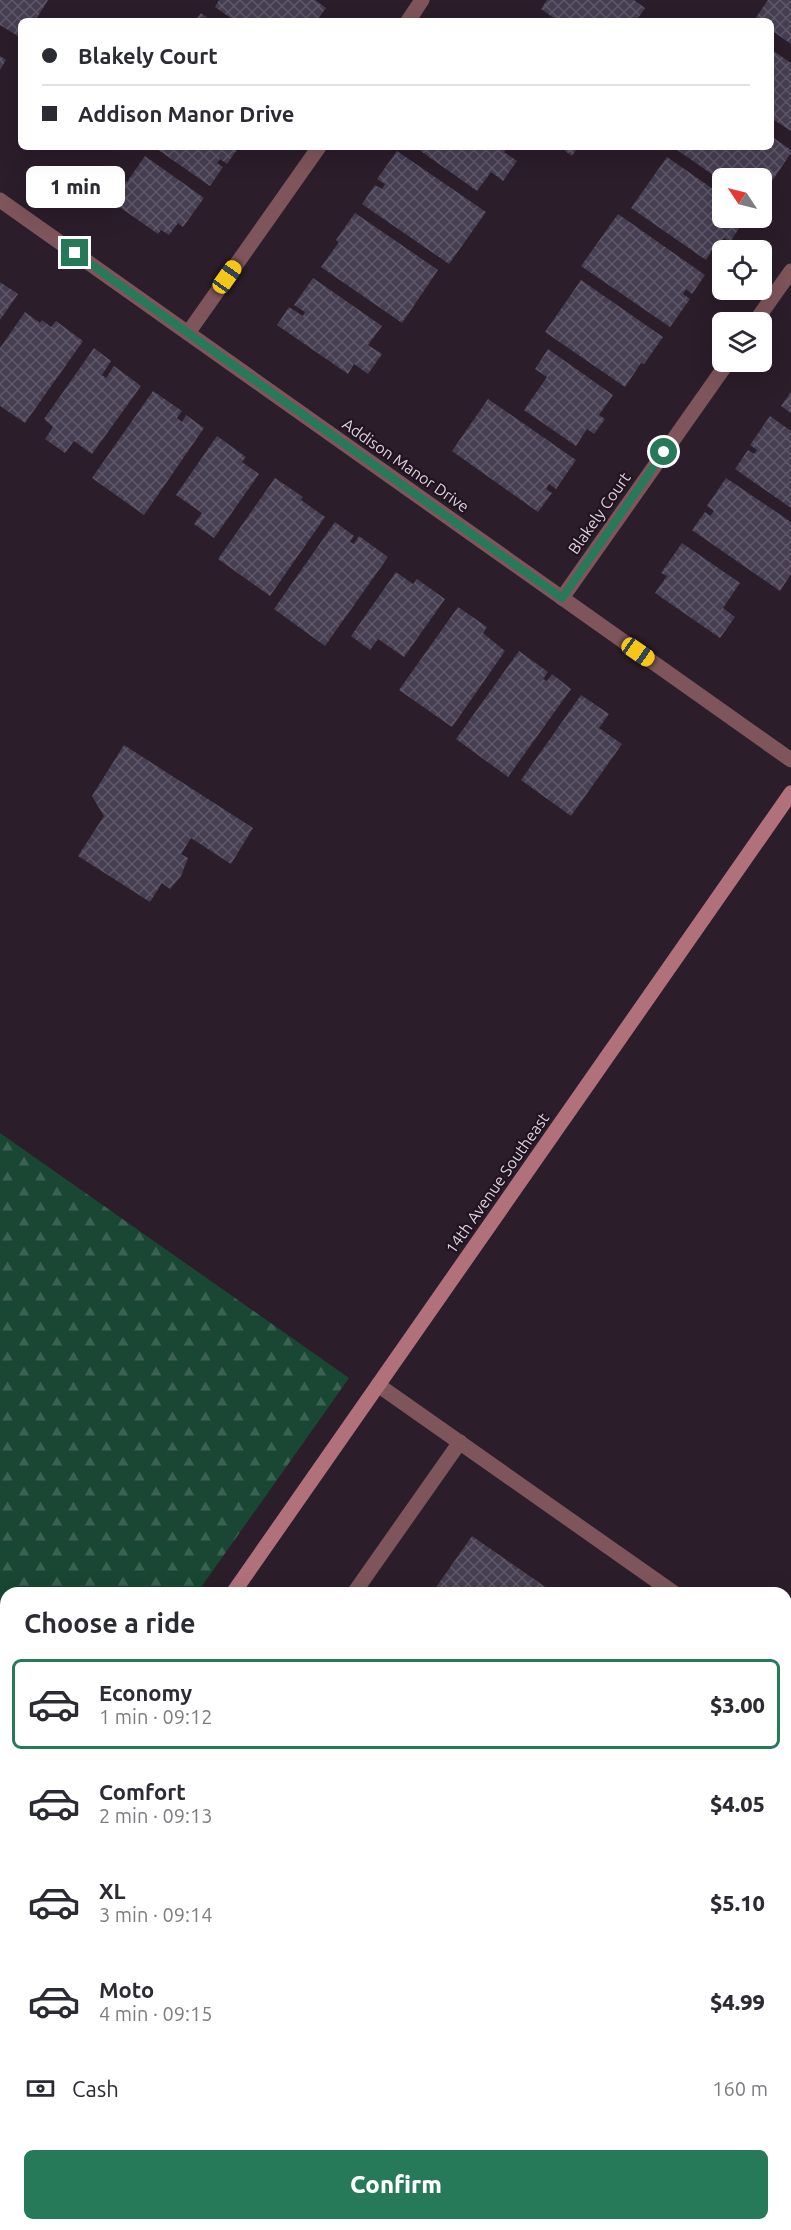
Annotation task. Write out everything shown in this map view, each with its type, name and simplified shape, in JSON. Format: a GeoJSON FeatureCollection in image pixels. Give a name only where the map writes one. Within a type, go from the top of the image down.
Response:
{"type":"FeatureCollection","features":[{"type":"Feature","properties":{"kind":"street"},"geometry":{"type":"LineString","coordinates":[[410,18],[422,0]]}},
{"type":"Feature","properties":{"kind":"street"},"geometry":{"type":"LineString","coordinates":[[188,333],[317,150]]}},
{"type":"Feature","properties":{"kind":"street","name":"Addison Manor Drive"},"geometry":{"type":"LineString","coordinates":[[0,200],[791,760]]}},
{"type":"Feature","properties":{"kind":"street"},"geometry":{"type":"LineString","coordinates":[[762,312],[791,271]]}},
{"type":"Feature","properties":{"kind":"street","name":"Blakely Court"},"geometry":{"type":"LineString","coordinates":[[562,598],[721,372]]}},
{"type":"Feature","properties":{"kind":"street","name":"14th Avenue Southeast"},"geometry":{"type":"LineString","coordinates":[[237,1587],[791,793]]}},
{"type":"Feature","properties":{"kind":"street"},"geometry":{"type":"LineString","coordinates":[[378,1385],[665,1587]]}},
{"type":"Feature","properties":{"kind":"street"},"geometry":{"type":"LineString","coordinates":[[358,1587],[460,1442]]}},
{"type":"Feature","properties":{"kind":"green space"},"geometry":{"type":"Polygon","coordinates":[[[0,1133],[349,1378],[201,1587],[0,1587],[0,1133]]]}},
{"type":"Feature","properties":{"kind":"building"},"geometry":{"type":"Polygon","coordinates":[[[0,0],[48,0],[37,18],[18,18],[18,36],[0,25],[0,0]]]}},
{"type":"Feature","properties":{"kind":"building"},"geometry":{"type":"Polygon","coordinates":[[[219,0],[315,0],[326,8],[318,18],[231,18],[215,7],[219,0]]]}},
{"type":"Feature","properties":{"kind":"building"},"geometry":{"type":"Polygon","coordinates":[[[547,0],[634,0],[645,8],[638,18],[554,18],[541,9],[547,0]]]}},
{"type":"Feature","properties":{"kind":"building"},"geometry":{"type":"Polygon","coordinates":[[[768,0],[791,0],[791,44],[774,32],[774,18],[756,18],[768,0]]]}},
{"type":"Feature","properties":{"kind":"building"},"geometry":{"type":"Polygon","coordinates":[[[201,13],[207,18],[197,18],[201,13]]]}},
{"type":"Feature","properties":{"kind":"building"},"geometry":{"type":"Polygon","coordinates":[[[774,54],[791,63],[791,131],[774,120],[774,54]]]}},
{"type":"Feature","properties":{"kind":"building"},"geometry":{"type":"Polygon","coordinates":[[[0,56],[6,60],[0,70],[0,56]]]}},
{"type":"Feature","properties":{"kind":"building"},"geometry":{"type":"Polygon","coordinates":[[[774,138],[791,150],[772,181],[772,168],[712,168],[712,174],[677,150],[774,150],[774,138]]]}},
{"type":"Feature","properties":{"kind":"building"},"geometry":{"type":"Polygon","coordinates":[[[158,150],[237,150],[227,164],[220,159],[217,163],[223,167],[210,186],[158,150]]]}},
{"type":"Feature","properties":{"kind":"building"},"geometry":{"type":"Polygon","coordinates":[[[419,150],[506,150],[504,152],[517,161],[503,181],[491,172],[477,191],[419,150]]]}},
{"type":"Feature","properties":{"kind":"building"},"geometry":{"type":"Polygon","coordinates":[[[564,150],[576,150],[572,156],[564,150]]]}},
{"type":"Feature","properties":{"kind":"building"},"geometry":{"type":"Polygon","coordinates":[[[397,151],[486,212],[449,264],[362,204],[375,185],[382,189],[385,184],[377,179],[397,151]]]}},
{"type":"Feature","properties":{"kind":"building"},"geometry":{"type":"Polygon","coordinates":[[[145,156],[204,198],[183,227],[178,223],[169,235],[161,230],[158,234],[101,194],[115,174],[127,182],[145,156]]]}},
{"type":"Feature","properties":{"kind":"building"},"geometry":{"type":"Polygon","coordinates":[[[667,157],[712,188],[712,228],[739,228],[731,240],[724,238],[712,240],[712,250],[706,260],[631,208],[667,157]]]}},
{"type":"Feature","properties":{"kind":"building"},"geometry":{"type":"Polygon","coordinates":[[[355,213],[438,270],[402,323],[321,267],[339,242],[336,240],[355,213]]]}},
{"type":"Feature","properties":{"kind":"building"},"geometry":{"type":"Polygon","coordinates":[[[618,214],[705,275],[692,294],[686,289],[683,294],[690,299],[670,327],[581,266],[618,214]]]}},
{"type":"Feature","properties":{"kind":"building"},"geometry":{"type":"Polygon","coordinates":[[[313,278],[382,326],[368,345],[382,354],[368,374],[354,364],[348,374],[277,325],[289,307],[303,316],[305,312],[294,305],[313,278]]]}},
{"type":"Feature","properties":{"kind":"building"},"geometry":{"type":"Polygon","coordinates":[[[581,280],[663,337],[625,387],[545,332],[581,280]]]}},
{"type":"Feature","properties":{"kind":"building"},"geometry":{"type":"Polygon","coordinates":[[[0,282],[18,294],[0,320],[0,282]]]}},
{"type":"Feature","properties":{"kind":"building"},"geometry":{"type":"Polygon","coordinates":[[[25,312],[40,323],[42,320],[51,327],[56,321],[83,341],[25,423],[0,406],[0,348],[25,312]]]}},
{"type":"Feature","properties":{"kind":"building"},"geometry":{"type":"Polygon","coordinates":[[[94,348],[111,361],[102,375],[106,378],[114,366],[141,386],[92,454],[74,441],[65,453],[45,439],[53,427],[44,419],[94,348]]]}},
{"type":"Feature","properties":{"kind":"building"},"geometry":{"type":"Polygon","coordinates":[[[548,349],[613,395],[599,415],[605,419],[594,434],[587,429],[576,446],[524,410],[547,377],[535,369],[548,349]]]}},
{"type":"Feature","properties":{"kind":"building"},"geometry":{"type":"Polygon","coordinates":[[[153,391],[182,411],[177,418],[182,422],[186,415],[204,428],[144,515],[92,478],[153,391]]]}},
{"type":"Feature","properties":{"kind":"building"},"geometry":{"type":"Polygon","coordinates":[[[791,392],[791,413],[781,406],[791,392]]]}},
{"type":"Feature","properties":{"kind":"building"},"geometry":{"type":"Polygon","coordinates":[[[488,399],[576,460],[556,489],[549,484],[546,489],[552,493],[538,512],[452,451],[488,399]]]}},
{"type":"Feature","properties":{"kind":"building"},"geometry":{"type":"Polygon","coordinates":[[[770,416],[791,431],[791,508],[735,469],[748,450],[754,454],[757,450],[750,445],[770,416]]]}},
{"type":"Feature","properties":{"kind":"building"},"geometry":{"type":"Polygon","coordinates":[[[217,436],[246,457],[242,462],[259,474],[214,538],[194,524],[202,513],[176,495],[217,436]]]}},
{"type":"Feature","properties":{"kind":"building"},"geometry":{"type":"Polygon","coordinates":[[[275,478],[303,497],[301,500],[325,517],[270,596],[218,559],[275,478]]]}},
{"type":"Feature","properties":{"kind":"building"},"geometry":{"type":"Polygon","coordinates":[[[726,478],[791,522],[791,574],[780,591],[692,530],[705,512],[710,516],[714,511],[707,506],[726,478]]]}},
{"type":"Feature","properties":{"kind":"building"},"geometry":{"type":"Polygon","coordinates":[[[335,522],[354,536],[350,542],[354,544],[359,536],[388,557],[325,646],[274,609],[335,522]]]}},
{"type":"Feature","properties":{"kind":"building"},"geometry":{"type":"Polygon","coordinates":[[[682,543],[740,583],[723,608],[735,617],[720,638],[655,593],[667,576],[661,573],[682,543]]]}},
{"type":"Feature","properties":{"kind":"building"},"geometry":{"type":"Polygon","coordinates":[[[396,572],[413,584],[417,579],[445,599],[404,657],[378,639],[370,650],[351,636],[396,572]]]}},
{"type":"Feature","properties":{"kind":"building"},"geometry":{"type":"Polygon","coordinates":[[[458,607],[487,627],[483,633],[505,651],[452,727],[399,690],[458,607]]]}},
{"type":"Feature","properties":{"kind":"building"},"geometry":{"type":"Polygon","coordinates":[[[519,651],[548,672],[543,679],[547,681],[552,674],[571,689],[508,777],[456,739],[519,651]]]}},
{"type":"Feature","properties":{"kind":"building"},"geometry":{"type":"Polygon","coordinates":[[[581,695],[609,714],[599,728],[622,744],[571,816],[521,780],[581,695]]]}},
{"type":"Feature","properties":{"kind":"building"},"geometry":{"type":"Polygon","coordinates":[[[124,745],[253,828],[231,864],[191,838],[181,854],[188,858],[181,876],[170,889],[162,883],[150,902],[78,856],[104,816],[92,796],[124,745]]]}},
{"type":"Feature","properties":{"kind":"building"},"geometry":{"type":"Polygon","coordinates":[[[472,1536],[545,1587],[436,1587],[472,1536]]]}},
{"type":"Feature","properties":{"kind":"route"},"geometry":{"type":"LineString","coordinates":[[75,253],[562,598],[664,452]]}}]}
